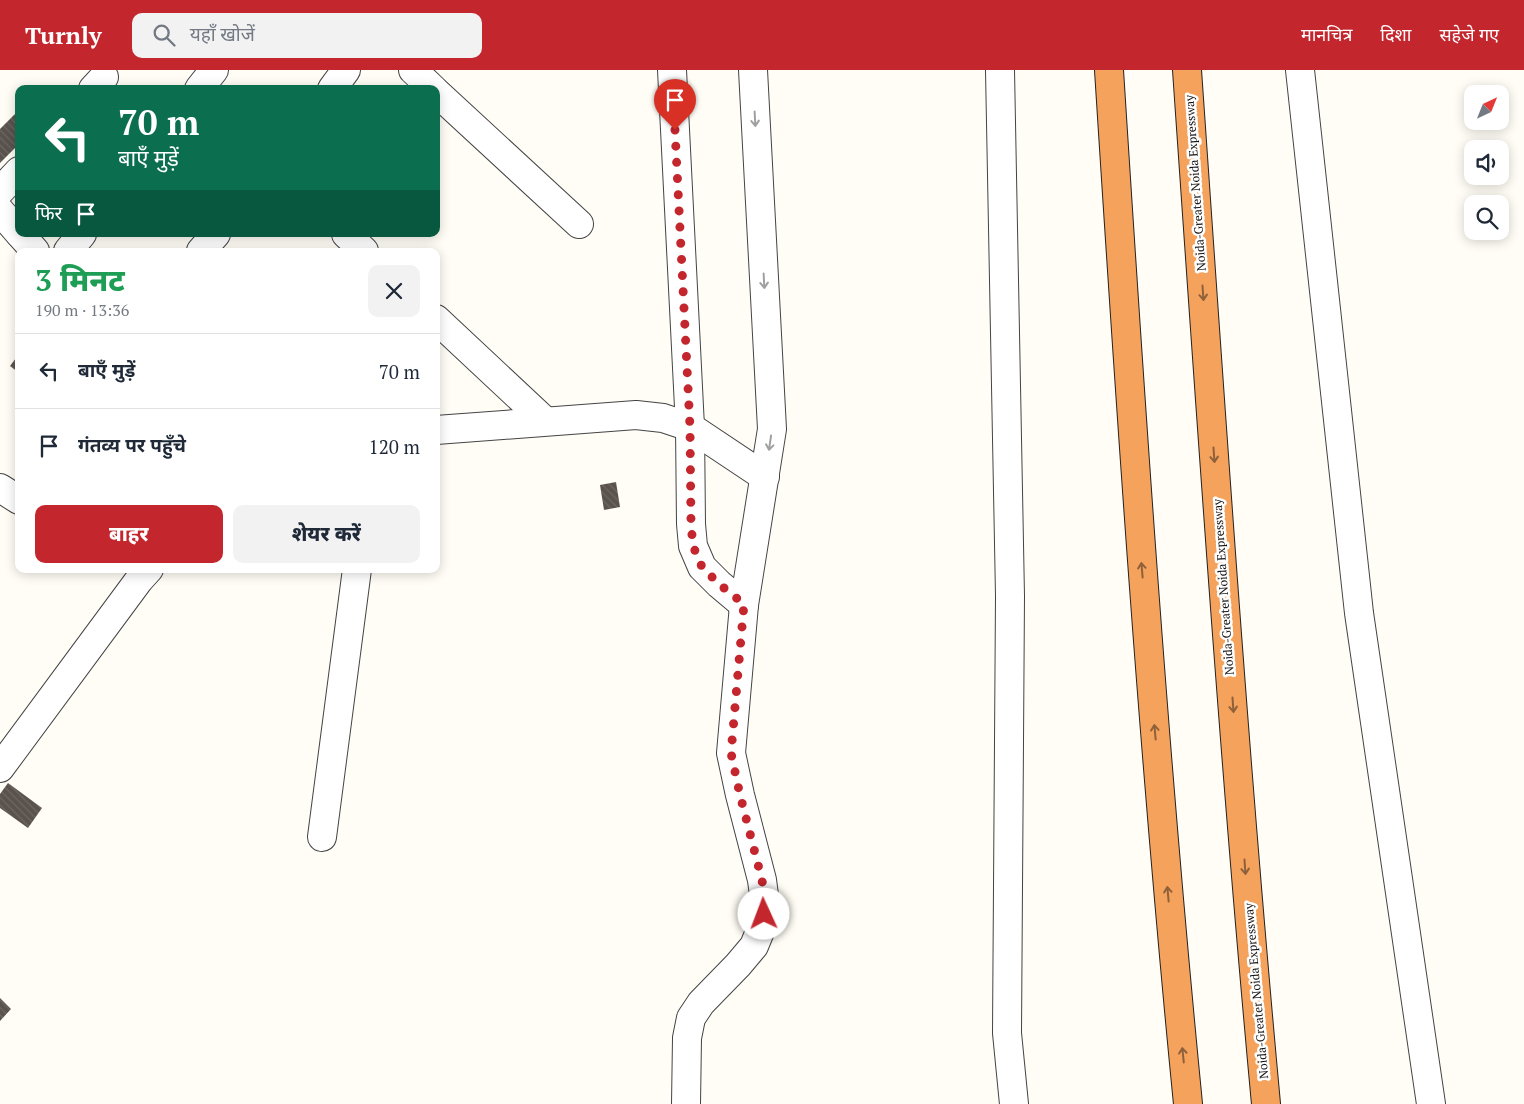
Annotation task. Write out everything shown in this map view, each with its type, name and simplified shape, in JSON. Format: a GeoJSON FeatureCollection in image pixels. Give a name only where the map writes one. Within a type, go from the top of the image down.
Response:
{"type":"FeatureCollection","features":[{"type":"Feature","properties":{"kind":"highway"},"geometry":{"type":"LineString","coordinates":[[1109,70],[1135,482],[1171,934],[1188,1104]]}},
{"type":"Feature","properties":{"kind":"highway","name":"Noida-Greater Noida Expressway"},"geometry":{"type":"LineString","coordinates":[[1187,70],[1222,570],[1252,954],[1266,1104]]}},
{"type":"Feature","properties":{"kind":"street"},"geometry":{"type":"LineString","coordinates":[[202,85],[214,70]]}},
{"type":"Feature","properties":{"kind":"street"},"geometry":{"type":"LineString","coordinates":[[335,85],[346,70]]}},
{"type":"Feature","properties":{"kind":"street"},"geometry":{"type":"LineString","coordinates":[[413,70],[429,85]]}},
{"type":"Feature","properties":{"kind":"street"},"geometry":{"type":"LineString","coordinates":[[672,70],[690,427],[693,546],[702,567],[719,584],[744,604]]}},
{"type":"Feature","properties":{"kind":"street"},"geometry":{"type":"LineString","coordinates":[[686,1104],[687,1038],[691,1018],[701,1003],[754,946],[763,924],[765,902],[762,880],[731,753],[744,604],[772,430],[753,70]]}},
{"type":"Feature","properties":{"kind":"street"},"geometry":{"type":"LineString","coordinates":[[1000,70],[1010,596],[1007,1033],[1014,1104]]}},
{"type":"Feature","properties":{"kind":"street"},"geometry":{"type":"LineString","coordinates":[[1300,70],[1359,613],[1431,1104]]}},
{"type":"Feature","properties":{"kind":"street"},"geometry":{"type":"LineString","coordinates":[[440,96],[579,224]]}},
{"type":"Feature","properties":{"kind":"street"},"geometry":{"type":"LineString","coordinates":[[0,192],[15,175]]}},
{"type":"Feature","properties":{"kind":"street"},"geometry":{"type":"LineString","coordinates":[[0,211],[15,228]]}},
{"type":"Feature","properties":{"kind":"street"},"geometry":{"type":"LineString","coordinates":[[23,237],[32,248]]}},
{"type":"Feature","properties":{"kind":"street"},"geometry":{"type":"LineString","coordinates":[[70,248],[80,237]]}},
{"type":"Feature","properties":{"kind":"street"},"geometry":{"type":"LineString","coordinates":[[204,248],[213,237]]}},
{"type":"Feature","properties":{"kind":"street"},"geometry":{"type":"LineString","coordinates":[[349,237],[361,248]]}},
{"type":"Feature","properties":{"kind":"street"},"geometry":{"type":"LineString","coordinates":[[440,323],[545,421]]}},
{"type":"Feature","properties":{"kind":"street"},"geometry":{"type":"LineString","coordinates":[[440,430],[636,415],[663,418],[690,427],[765,477]]}},
{"type":"Feature","properties":{"kind":"street"},"geometry":{"type":"LineString","coordinates":[[0,488],[15,497]]}},
{"type":"Feature","properties":{"kind":"street"},"geometry":{"type":"LineString","coordinates":[[0,768],[136,573]]}},
{"type":"Feature","properties":{"kind":"street"},"geometry":{"type":"LineString","coordinates":[[322,837],[356,573]]}},
{"type":"Feature","properties":{"kind":"building"},"geometry":{"type":"Polygon","coordinates":[[[15,114],[15,148],[0,163],[0,129],[15,114]]]}},
{"type":"Feature","properties":{"kind":"building"},"geometry":{"type":"Polygon","coordinates":[[[15,359],[15,370],[10,366],[15,359]]]}},
{"type":"Feature","properties":{"kind":"building"},"geometry":{"type":"Polygon","coordinates":[[[616,482],[620,507],[604,510],[600,485],[616,482]]]}},
{"type":"Feature","properties":{"kind":"building"},"geometry":{"type":"Polygon","coordinates":[[[8,783],[42,808],[28,828],[0,808],[0,794],[8,783]]]}},
{"type":"Feature","properties":{"kind":"building"},"geometry":{"type":"Polygon","coordinates":[[[0,998],[11,1009],[0,1021],[0,998]]]}},
{"type":"Feature","properties":{"kind":"route"},"geometry":{"type":"LineString","coordinates":[[675,130],[690,427],[693,546],[702,567],[719,584],[744,604],[731,753],[734,772],[762,880],[765,902],[764,914]]}}]}
